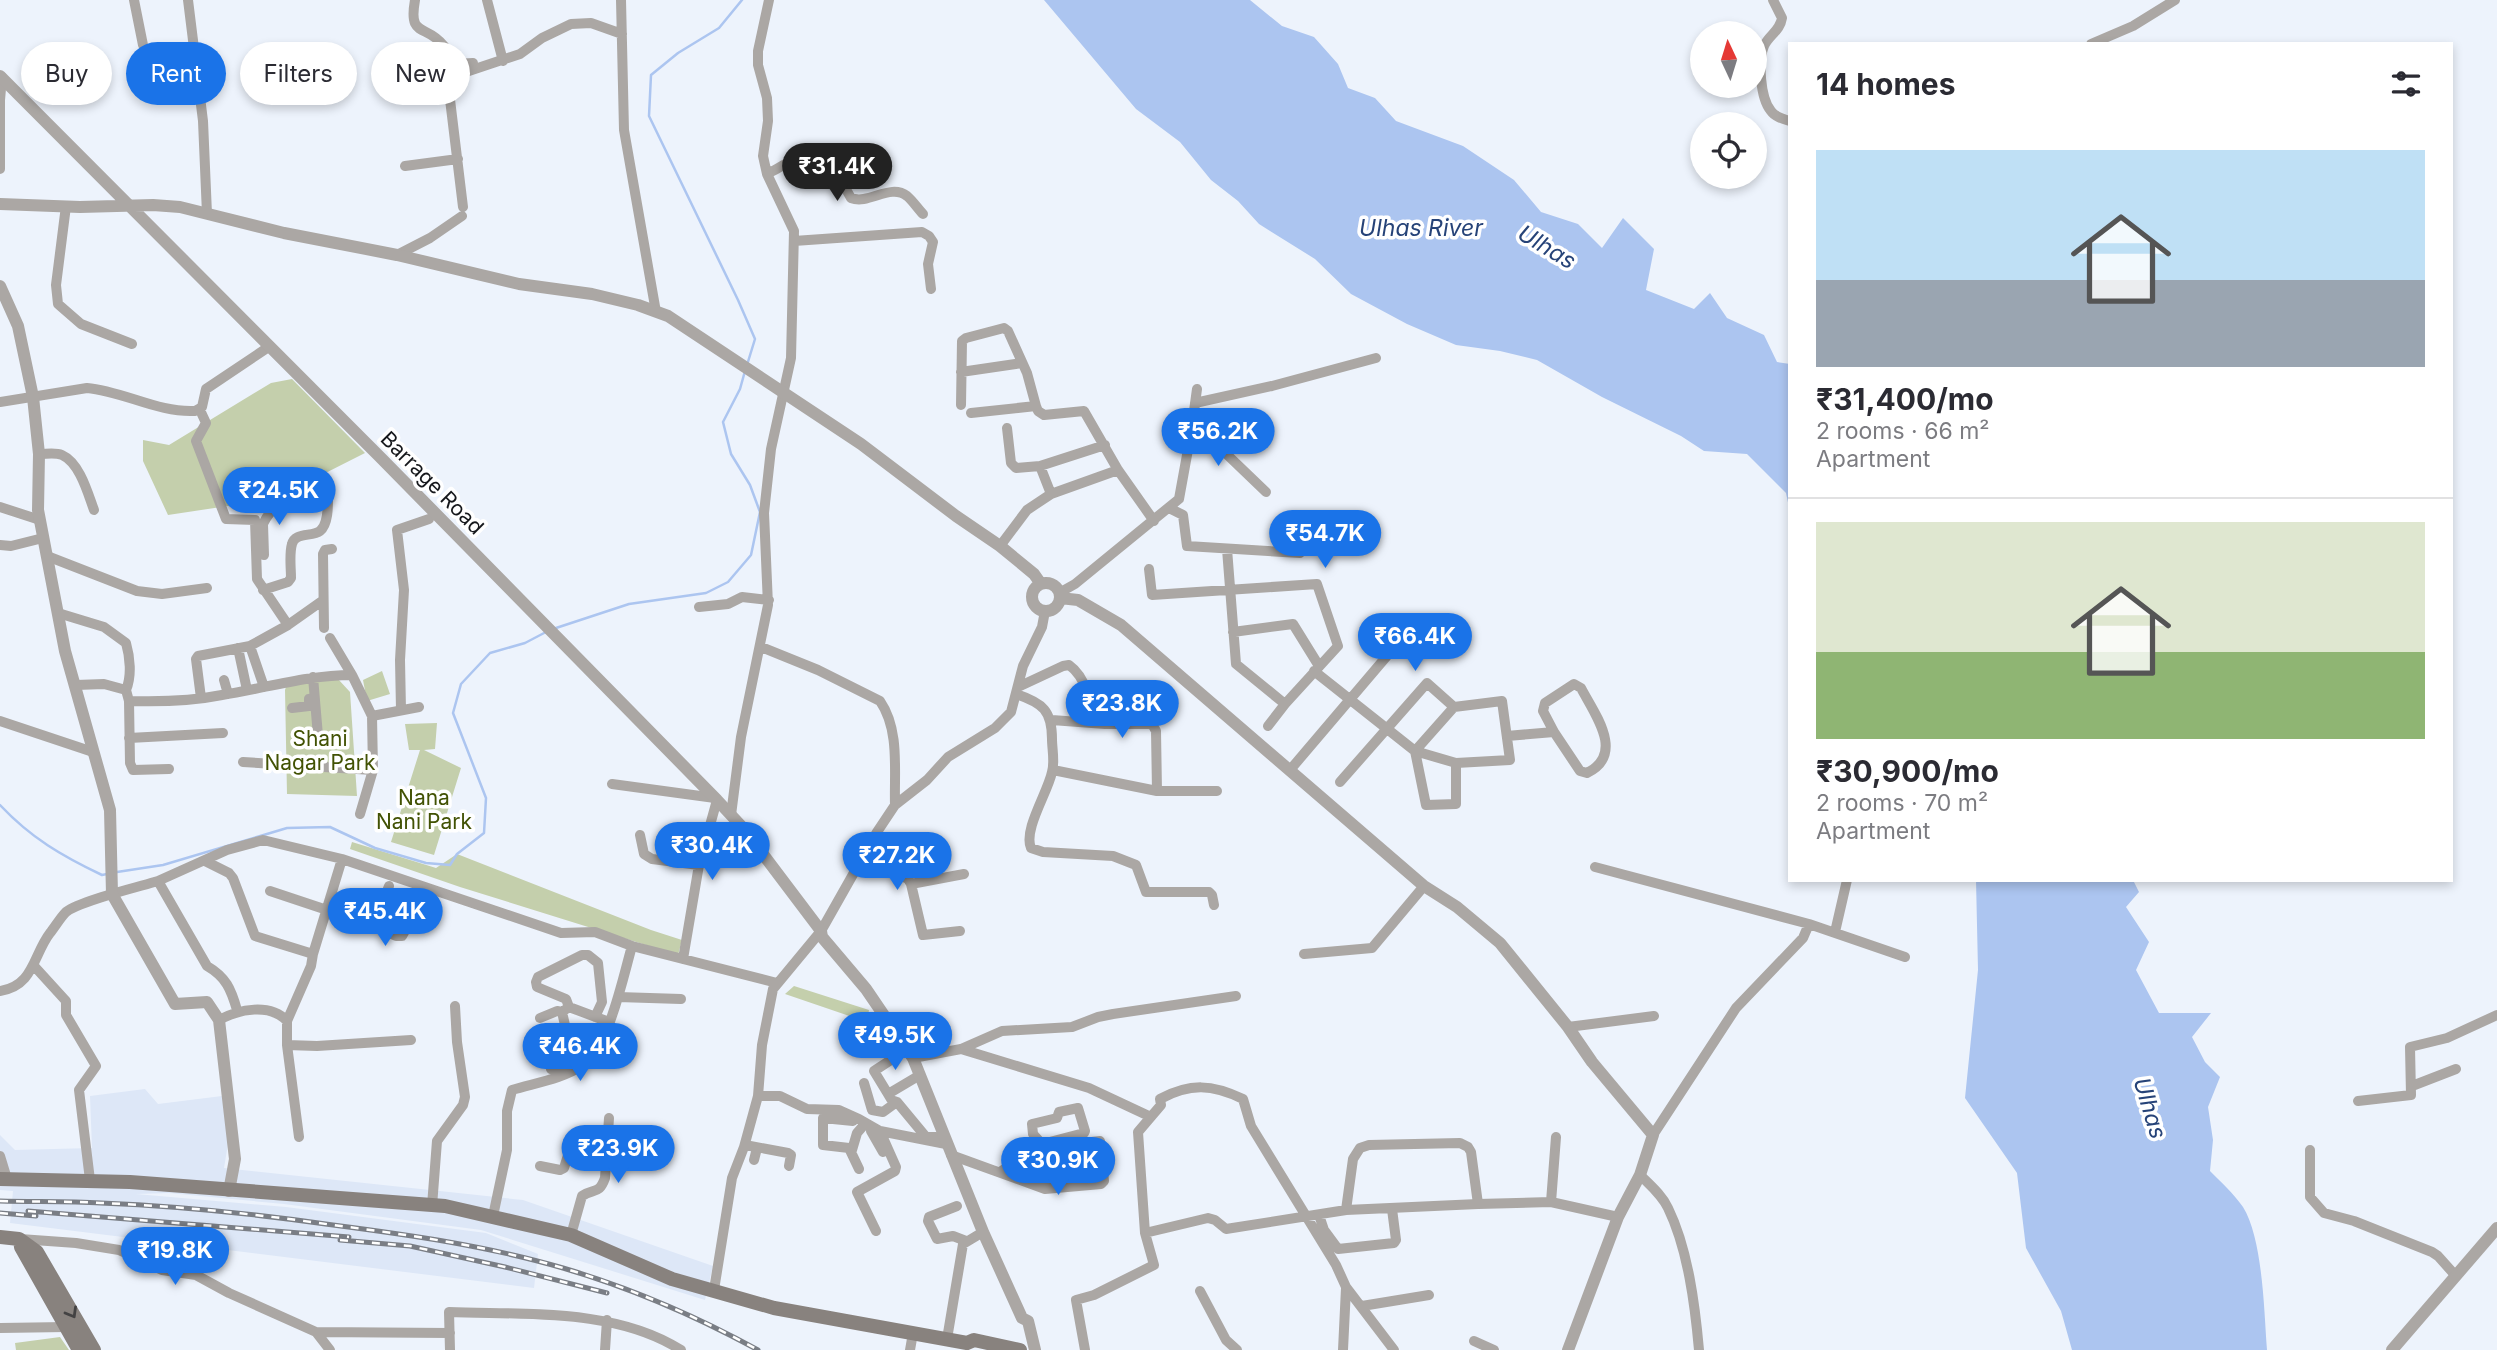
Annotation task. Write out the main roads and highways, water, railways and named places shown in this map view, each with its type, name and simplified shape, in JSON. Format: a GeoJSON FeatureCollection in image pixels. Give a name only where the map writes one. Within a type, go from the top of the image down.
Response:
{"type":"FeatureCollection","features":[{"type":"Feature","properties":{"kind":"main road"},"geometry":{"type":"LineString","coordinates":[[3,1179],[90,1180],[432,1206],[493,1216],[571,1234],[672,1279],[775,1308],[913,1333],[939,1342],[981,1350]]}},
{"type":"Feature","properties":{"kind":"main road"},"geometry":{"type":"LineString","coordinates":[[0,1237],[19,1239],[37,1252],[94,1350]]}},
{"type":"Feature","properties":{"kind":"main road"},"geometry":{"type":"LineString","coordinates":[[19,1239],[79,1350]]}},
{"type":"Feature","properties":{"kind":"main road"},"geometry":{"type":"LineString","coordinates":[[964,1345],[974,1340],[1020,1350]]}},
{"type":"Feature","properties":{"kind":"water","name":"Ulhas River"},"geometry":{"type":"Polygon","coordinates":[[[1044,0],[1250,0],[1282,26],[1314,37],[1338,64],[1348,88],[1375,98],[1396,121],[1463,146],[1514,180],[1541,212],[1578,224],[1602,248],[1623,218],[1654,249],[1646,290],[1694,309],[1710,293],[1727,318],[1764,335],[1777,362],[1788,364],[1788,502],[1786,493],[1747,454],[1704,451],[1681,436],[1602,397],[1537,360],[1500,351],[1456,345],[1407,324],[1351,294],[1315,259],[1259,224],[1238,201],[1211,180],[1180,142],[1136,109],[1044,0]]]}},
{"type":"Feature","properties":{"kind":"water","name":"Ulhas"},"geometry":{"type":"Polygon","coordinates":[[[1976,882],[2134,882],[2139,892],[2126,907],[2149,942],[2136,970],[2159,1013],[2211,1013],[2192,1037],[2205,1062],[2220,1077],[2208,1107],[2213,1140],[2210,1171],[2243,1207],[2250,1221],[2259,1256],[2267,1350],[2072,1350],[2061,1311],[2026,1248],[2017,1173],[1965,1098],[1978,970],[1976,882]]]}},
{"type":"Feature","properties":{"kind":"waterway"},"geometry":{"type":"LineString","coordinates":[[742,0],[719,28],[678,53],[651,75],[649,116],[755,339],[747,365]]}},
{"type":"Feature","properties":{"kind":"waterway"},"geometry":{"type":"LineString","coordinates":[[556,628],[629,604],[706,593],[728,582],[751,555],[760,512],[750,485],[731,454],[723,422],[740,389],[745,371]]}},
{"type":"Feature","properties":{"kind":"waterway"},"geometry":{"type":"LineString","coordinates":[[117,872],[163,865],[287,828],[330,827],[375,848],[426,863],[450,865],[457,854],[484,833],[486,798],[453,713],[461,684],[490,653],[525,643],[546,632]]}},
{"type":"Feature","properties":{"kind":"waterway"},"geometry":{"type":"LineString","coordinates":[[0,805],[23,827],[48,845],[102,875],[107,874]]}},
{"type":"Feature","properties":{"kind":"railway"},"geometry":{"type":"LineString","coordinates":[[0,1201],[88,1202],[217,1211],[478,1247],[535,1260],[613,1284],[687,1314],[758,1350]]}},
{"type":"Feature","properties":{"kind":"railway"},"geometry":{"type":"LineString","coordinates":[[28,1211],[349,1237]]}},
{"type":"Feature","properties":{"kind":"railway"},"geometry":{"type":"LineString","coordinates":[[0,1213],[36,1216]]}},
{"type":"Feature","properties":{"kind":"railway"},"geometry":{"type":"LineString","coordinates":[[340,1240],[410,1246],[607,1293]]}},
{"type":"Feature","properties":{"kind":"park label","name":"Shani Nagar Park"},"geometry":{"type":"Point","coordinates":[320,751]}},
{"type":"Feature","properties":{"kind":"park label","name":"Nana Nani Park"},"geometry":{"type":"Point","coordinates":[424,810]}}]}
